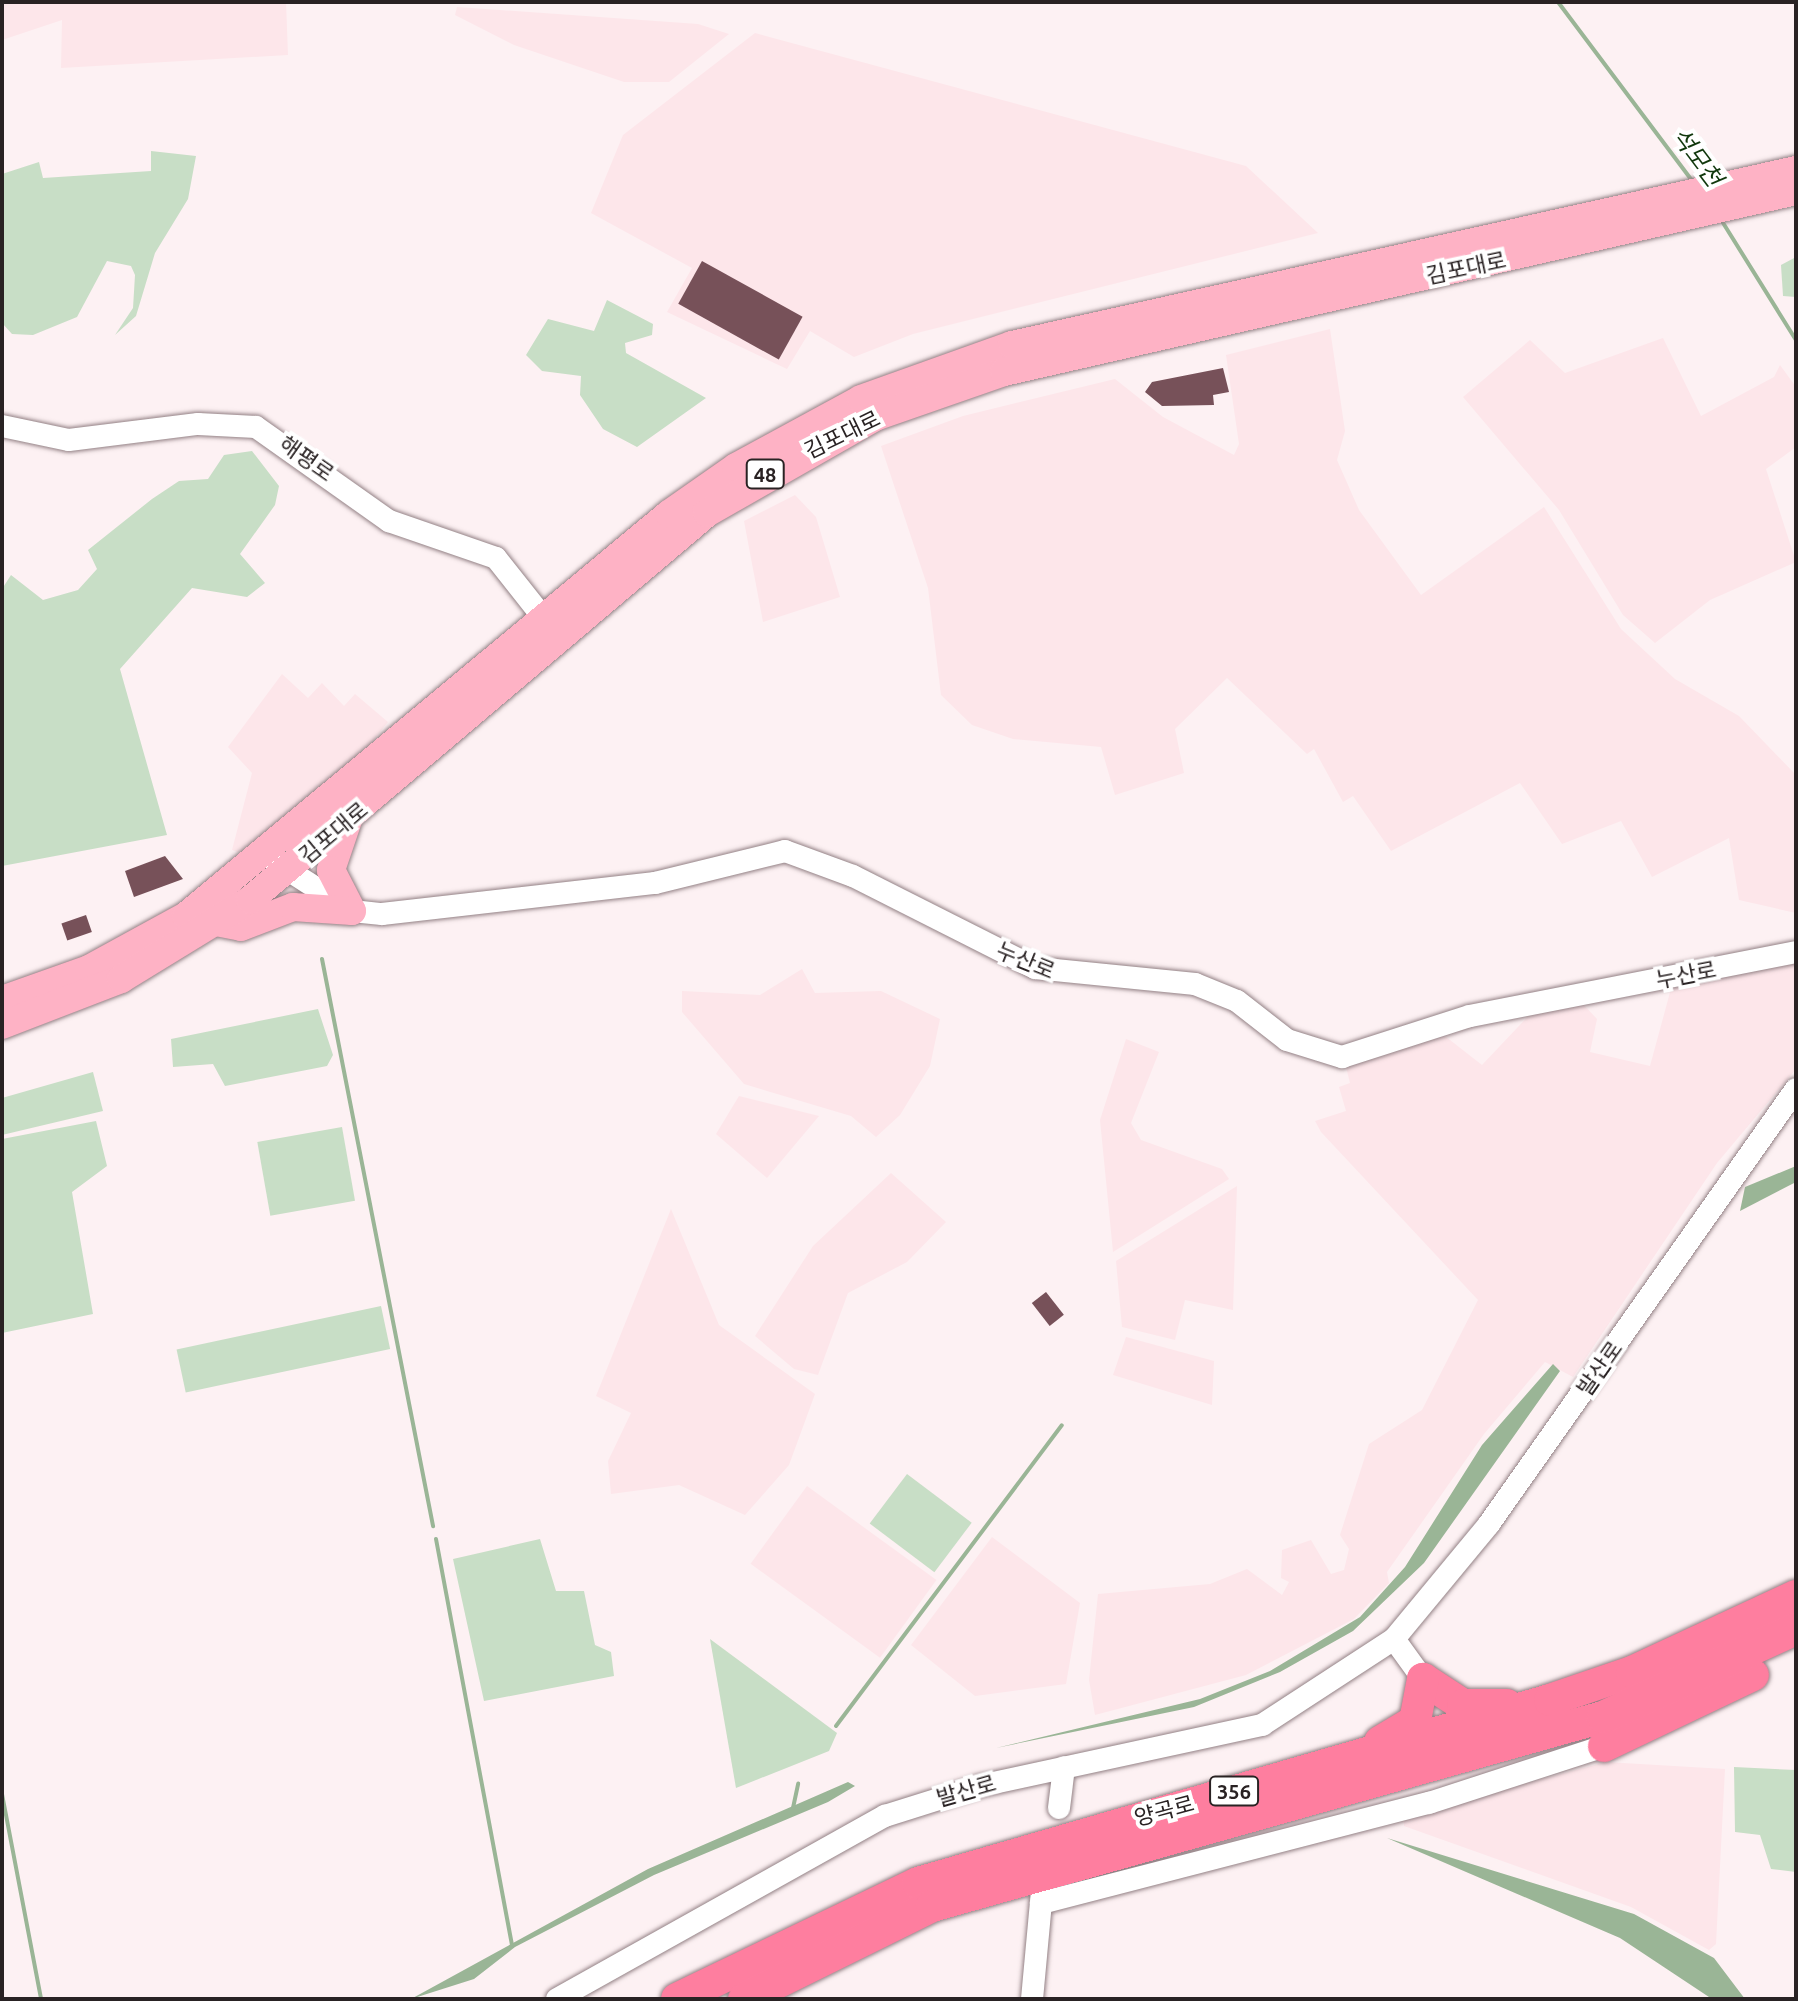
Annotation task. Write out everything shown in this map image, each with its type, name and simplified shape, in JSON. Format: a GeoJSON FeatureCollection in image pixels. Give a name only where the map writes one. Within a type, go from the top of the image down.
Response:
{"type":"FeatureCollection","features":[{"type":"Feature","properties":{"kind":"highway","name":"양곡로"},"geometry":{"type":"LineString","coordinates":[[677,1999],[918,1883],[1550,1700],[1632,1672],[1796,1596]]}},
{"type":"Feature","properties":{"kind":"highway","name":"양곡로"},"geometry":{"type":"LineString","coordinates":[[744,1999],[932,1906],[1603,1717],[1796,1629]]}},
{"type":"Feature","properties":{"kind":"highway"},"geometry":{"type":"LineString","coordinates":[[1604,1746],[1796,1651]]}},
{"type":"Feature","properties":{"kind":"highway"},"geometry":{"type":"LineString","coordinates":[[1311,1771],[1405,1729],[1420,1709],[1423,1679],[1463,1705],[1550,1700]]}},
{"type":"Feature","properties":{"kind":"main road","name":"김포대로"},"geometry":{"type":"LineString","coordinates":[[550,627],[707,513],[875,417],[1004,372],[1233,321],[1761,189],[1796,170]]}},
{"type":"Feature","properties":{"kind":"main road","name":"김포대로"},"geometry":{"type":"LineString","coordinates":[[1761,189],[1796,191]]}},
{"type":"Feature","properties":{"kind":"main road","name":"김포대로"},"geometry":{"type":"LineString","coordinates":[[2,1025],[84,997],[216,922],[276,864],[736,467],[861,399],[1012,345],[1268,286],[1664,211]]}},
{"type":"Feature","properties":{"kind":"main road"},"geometry":{"type":"LineString","coordinates":[[1233,321],[1241,309],[1267,300],[1268,286]]}},
{"type":"Feature","properties":{"kind":"main road","name":"김포대로"},"geometry":{"type":"LineString","coordinates":[[2,1000],[140,942],[348,820],[481,687]]}},
{"type":"Feature","properties":{"kind":"main road"},"geometry":{"type":"LineString","coordinates":[[348,820],[331,870],[352,911]]}},
{"type":"Feature","properties":{"kind":"main road"},"geometry":{"type":"LineString","coordinates":[[216,922],[241,927],[293,907],[352,911]]}},
{"type":"Feature","properties":{"kind":"street","name":"해평로"},"geometry":{"type":"LineString","coordinates":[[2,426],[69,440],[198,424],[256,427],[389,521],[496,558],[550,627]]}},
{"type":"Feature","properties":{"kind":"street","name":"누산로"},"geometry":{"type":"LineString","coordinates":[[276,864],[352,911],[382,914],[655,883],[785,851],[853,876],[1035,968],[1195,984],[1237,1001],[1287,1040],[1342,1057],[1470,1016],[1796,952]]}},
{"type":"Feature","properties":{"kind":"street","name":"발산로"},"geometry":{"type":"LineString","coordinates":[[557,1999],[885,1816],[1064,1767],[1262,1725],[1394,1639],[1474,1545],[1796,1089]]}},
{"type":"Feature","properties":{"kind":"street"},"geometry":{"type":"LineString","coordinates":[[1394,1639],[1423,1679]]}},
{"type":"Feature","properties":{"kind":"street"},"geometry":{"type":"LineString","coordinates":[[1032,1999],[1042,1898],[1429,1803],[1604,1746]]}},
{"type":"Feature","properties":{"kind":"street"},"geometry":{"type":"LineString","coordinates":[[1059,1808],[1064,1767]]}},
{"type":"Feature","properties":{"kind":"shaded area"},"geometry":{"type":"Polygon","coordinates":[[[3,2],[286,2],[288,55],[61,68],[62,20],[2,40],[3,2]]]}},
{"type":"Feature","properties":{"kind":"shaded area"},"geometry":{"type":"Polygon","coordinates":[[[457,7],[698,24],[729,34],[669,82],[624,82],[514,45],[455,15],[457,7]]]}},
{"type":"Feature","properties":{"kind":"shaded area"},"geometry":{"type":"Polygon","coordinates":[[[755,33],[1246,166],[1318,233],[913,334],[854,357],[810,331],[787,369],[667,312],[692,268],[591,213],[623,135],[755,33]]]}},
{"type":"Feature","properties":{"kind":"shaded area"},"geometry":{"type":"Polygon","coordinates":[[[151,151],[196,156],[188,199],[155,253],[136,316],[115,335],[133,308],[135,275],[131,266],[107,261],[77,317],[33,335],[12,334],[2,323],[2,174],[39,162],[43,178],[151,171],[151,151]]]}},
{"type":"Feature","properties":{"kind":"shaded area"},"geometry":{"type":"Polygon","coordinates":[[[1796,257],[1796,297],[1783,296],[1781,265],[1796,257]]]}},
{"type":"Feature","properties":{"kind":"shaded area"},"geometry":{"type":"Polygon","coordinates":[[[607,300],[653,324],[652,335],[625,343],[626,353],[706,398],[637,447],[603,429],[580,395],[581,376],[542,371],[526,355],[548,319],[594,331],[607,300]]]}},
{"type":"Feature","properties":{"kind":"shaded area"},"geometry":{"type":"Polygon","coordinates":[[[1330,329],[1345,431],[1337,460],[1359,510],[1421,595],[1544,507],[1621,629],[1675,679],[1739,716],[1796,775],[1796,913],[1739,900],[1729,838],[1652,877],[1621,821],[1562,844],[1520,783],[1391,851],[1353,796],[1343,802],[1314,749],[1307,754],[1227,678],[1175,729],[1184,773],[1115,795],[1101,747],[1013,739],[972,725],[941,695],[928,588],[881,446],[963,416],[1115,379],[1163,417],[1234,455],[1239,444],[1226,355],[1330,329]]]}},
{"type":"Feature","properties":{"kind":"shaded area"},"geometry":{"type":"Polygon","coordinates":[[[1663,338],[1701,416],[1774,377],[1780,365],[1796,387],[1796,447],[1766,469],[1796,562],[1710,600],[1655,643],[1623,615],[1559,510],[1463,397],[1530,340],[1565,373],[1663,338]]]}},
{"type":"Feature","properties":{"kind":"shaded area"},"geometry":{"type":"Polygon","coordinates":[[[252,451],[279,486],[275,505],[240,554],[265,583],[247,597],[192,588],[120,669],[167,835],[2,866],[2,589],[11,575],[43,600],[78,590],[97,569],[88,550],[179,481],[208,479],[224,455],[252,451]]]}},
{"type":"Feature","properties":{"kind":"shaded area"},"geometry":{"type":"Polygon","coordinates":[[[795,495],[816,517],[840,597],[763,622],[744,521],[795,495]]]}},
{"type":"Feature","properties":{"kind":"shaded area"},"geometry":{"type":"Polygon","coordinates":[[[282,674],[308,698],[322,683],[344,706],[355,694],[388,722],[363,753],[244,854],[232,850],[252,773],[228,747],[282,674]]]}},
{"type":"Feature","properties":{"kind":"shaded area"},"geometry":{"type":"Polygon","coordinates":[[[1796,960],[1796,1069],[1717,1163],[1573,1377],[1545,1362],[1484,1434],[1387,1572],[1389,1583],[1354,1619],[1246,1675],[1095,1715],[1089,1680],[1098,1594],[1210,1584],[1247,1569],[1282,1595],[1289,1582],[1281,1578],[1282,1550],[1311,1540],[1331,1574],[1344,1570],[1349,1549],[1340,1535],[1369,1444],[1422,1410],[1478,1300],[1321,1132],[1315,1121],[1346,1111],[1339,1087],[1350,1083],[1345,1063],[1441,1033],[1482,1065],[1534,1010],[1581,1002],[1597,1019],[1590,1052],[1650,1066],[1672,985],[1796,960]]]}},
{"type":"Feature","properties":{"kind":"shaded area"},"geometry":{"type":"Polygon","coordinates":[[[802,969],[815,993],[881,991],[940,1019],[930,1066],[900,1115],[876,1137],[851,1116],[744,1084],[682,1012],[682,991],[760,995],[802,969]]]}},
{"type":"Feature","properties":{"kind":"shaded area"},"geometry":{"type":"Polygon","coordinates":[[[318,1009],[333,1055],[327,1066],[225,1086],[213,1064],[173,1067],[171,1039],[318,1009]]]}},
{"type":"Feature","properties":{"kind":"shaded area"},"geometry":{"type":"Polygon","coordinates":[[[1126,1039],[1159,1052],[1131,1123],[1141,1140],[1222,1169],[1229,1179],[1113,1252],[1100,1120],[1126,1039]]]}},
{"type":"Feature","properties":{"kind":"shaded area"},"geometry":{"type":"Polygon","coordinates":[[[93,1072],[103,1111],[2,1135],[2,1098],[93,1072]]]}},
{"type":"Feature","properties":{"kind":"shaded area"},"geometry":{"type":"Polygon","coordinates":[[[739,1096],[819,1116],[767,1178],[716,1134],[739,1096]]]}},
{"type":"Feature","properties":{"kind":"shaded area"},"geometry":{"type":"Polygon","coordinates":[[[96,1121],[107,1166],[72,1192],[93,1314],[2,1333],[2,1139],[96,1121]]]}},
{"type":"Feature","properties":{"kind":"shaded area"},"geometry":{"type":"Polygon","coordinates":[[[342,1127],[355,1201],[270,1216],[257,1142],[342,1127]]]}},
{"type":"Feature","properties":{"kind":"shaded area"},"geometry":{"type":"Polygon","coordinates":[[[1796,1166],[1796,1182],[1740,1211],[1745,1187],[1796,1166]]]}},
{"type":"Feature","properties":{"kind":"shaded area"},"geometry":{"type":"Polygon","coordinates":[[[891,1173],[946,1222],[907,1262],[848,1293],[818,1375],[794,1369],[755,1336],[813,1246],[891,1173]]]}},
{"type":"Feature","properties":{"kind":"shaded area"},"geometry":{"type":"Polygon","coordinates":[[[1237,1186],[1233,1310],[1185,1300],[1175,1340],[1122,1327],[1116,1261],[1237,1186]]]}},
{"type":"Feature","properties":{"kind":"shaded area"},"geometry":{"type":"Polygon","coordinates":[[[671,1209],[719,1325],[815,1394],[789,1465],[745,1515],[679,1485],[611,1494],[608,1461],[631,1413],[596,1396],[671,1209]]]}},
{"type":"Feature","properties":{"kind":"shaded area"},"geometry":{"type":"Polygon","coordinates":[[[381,1306],[390,1349],[186,1392],[177,1349],[381,1306]]]}},
{"type":"Feature","properties":{"kind":"shaded area"},"geometry":{"type":"Polygon","coordinates":[[[1126,1337],[1214,1361],[1212,1405],[1113,1375],[1126,1337]]]}},
{"type":"Feature","properties":{"kind":"shaded area"},"geometry":{"type":"Polygon","coordinates":[[[1553,1364],[1560,1371],[1424,1563],[1353,1631],[1280,1672],[1194,1707],[996,1748],[1200,1699],[1270,1671],[1360,1617],[1405,1567],[1482,1445],[1553,1364]]]}},
{"type":"Feature","properties":{"kind":"shaded area"},"geometry":{"type":"Polygon","coordinates":[[[907,1474],[972,1523],[934,1572],[870,1524],[907,1474]]]}},
{"type":"Feature","properties":{"kind":"shaded area"},"geometry":{"type":"Polygon","coordinates":[[[807,1486],[936,1580],[880,1658],[751,1564],[807,1486]]]}},
{"type":"Feature","properties":{"kind":"shaded area"},"geometry":{"type":"Polygon","coordinates":[[[992,1537],[1080,1603],[1066,1684],[975,1696],[911,1645],[992,1537]]]}},
{"type":"Feature","properties":{"kind":"shaded area"},"geometry":{"type":"Polygon","coordinates":[[[540,1539],[556,1591],[584,1591],[595,1645],[611,1652],[614,1676],[484,1701],[453,1559],[540,1539]]]}},
{"type":"Feature","properties":{"kind":"shaded area"},"geometry":{"type":"Polygon","coordinates":[[[710,1639],[837,1733],[829,1751],[736,1788],[710,1639]]]}},
{"type":"Feature","properties":{"kind":"shaded area"},"geometry":{"type":"Polygon","coordinates":[[[1606,1762],[1725,1769],[1716,1944],[1709,1950],[1631,1907],[1404,1826],[1403,1816],[1606,1762]]]}},
{"type":"Feature","properties":{"kind":"shaded area"},"geometry":{"type":"Polygon","coordinates":[[[1734,1767],[1796,1770],[1796,1872],[1771,1869],[1760,1835],[1735,1832],[1734,1767]]]}},
{"type":"Feature","properties":{"kind":"shaded area"},"geometry":{"type":"Polygon","coordinates":[[[848,1782],[855,1786],[828,1802],[654,1875],[515,1947],[474,1979],[411,1999],[648,1869],[848,1782]]]}},
{"type":"Feature","properties":{"kind":"shaded area"},"geometry":{"type":"Polygon","coordinates":[[[1387,1838],[1634,1914],[1714,1958],[1745,1999],[1712,1999],[1620,1938],[1387,1838]]]}},
{"type":"Feature","properties":{"kind":"building"},"geometry":{"type":"Polygon","coordinates":[[[702,261],[803,317],[779,360],[678,304],[702,261]]]}},
{"type":"Feature","properties":{"kind":"building"},"geometry":{"type":"Polygon","coordinates":[[[1223,368],[1229,392],[1213,395],[1214,405],[1162,406],[1145,392],[1152,382],[1223,368]]]}},
{"type":"Feature","properties":{"kind":"building"},"geometry":{"type":"Polygon","coordinates":[[[165,856],[183,879],[134,897],[125,871],[165,856]]]}},
{"type":"Feature","properties":{"kind":"building"},"geometry":{"type":"Polygon","coordinates":[[[86,915],[92,932],[67,940],[61,923],[86,915]]]}},
{"type":"Feature","properties":{"kind":"building"},"geometry":{"type":"Polygon","coordinates":[[[1046,1292],[1064,1315],[1050,1326],[1032,1303],[1046,1292]]]}},
{"type":"Feature","properties":{"kind":"waterway","name":"석모천"},"geometry":{"type":"LineString","coordinates":[[1558,2],[1693,182]]}},
{"type":"Feature","properties":{"kind":"waterway","name":"석모천"},"geometry":{"type":"LineString","coordinates":[[1720,218],[1796,340]]}},
{"type":"Feature","properties":{"kind":"waterway"},"geometry":{"type":"LineString","coordinates":[[322,959],[433,1526]]}},
{"type":"Feature","properties":{"kind":"waterway"},"geometry":{"type":"LineString","coordinates":[[836,1726],[1062,1425]]}},
{"type":"Feature","properties":{"kind":"waterway"},"geometry":{"type":"LineString","coordinates":[[436,1539],[512,1945]]}},
{"type":"Feature","properties":{"kind":"waterway"},"geometry":{"type":"LineString","coordinates":[[793,1808],[798,1784]]}},
{"type":"Feature","properties":{"kind":"waterway"},"geometry":{"type":"LineString","coordinates":[[2,1794],[41,1999]]}}]}
